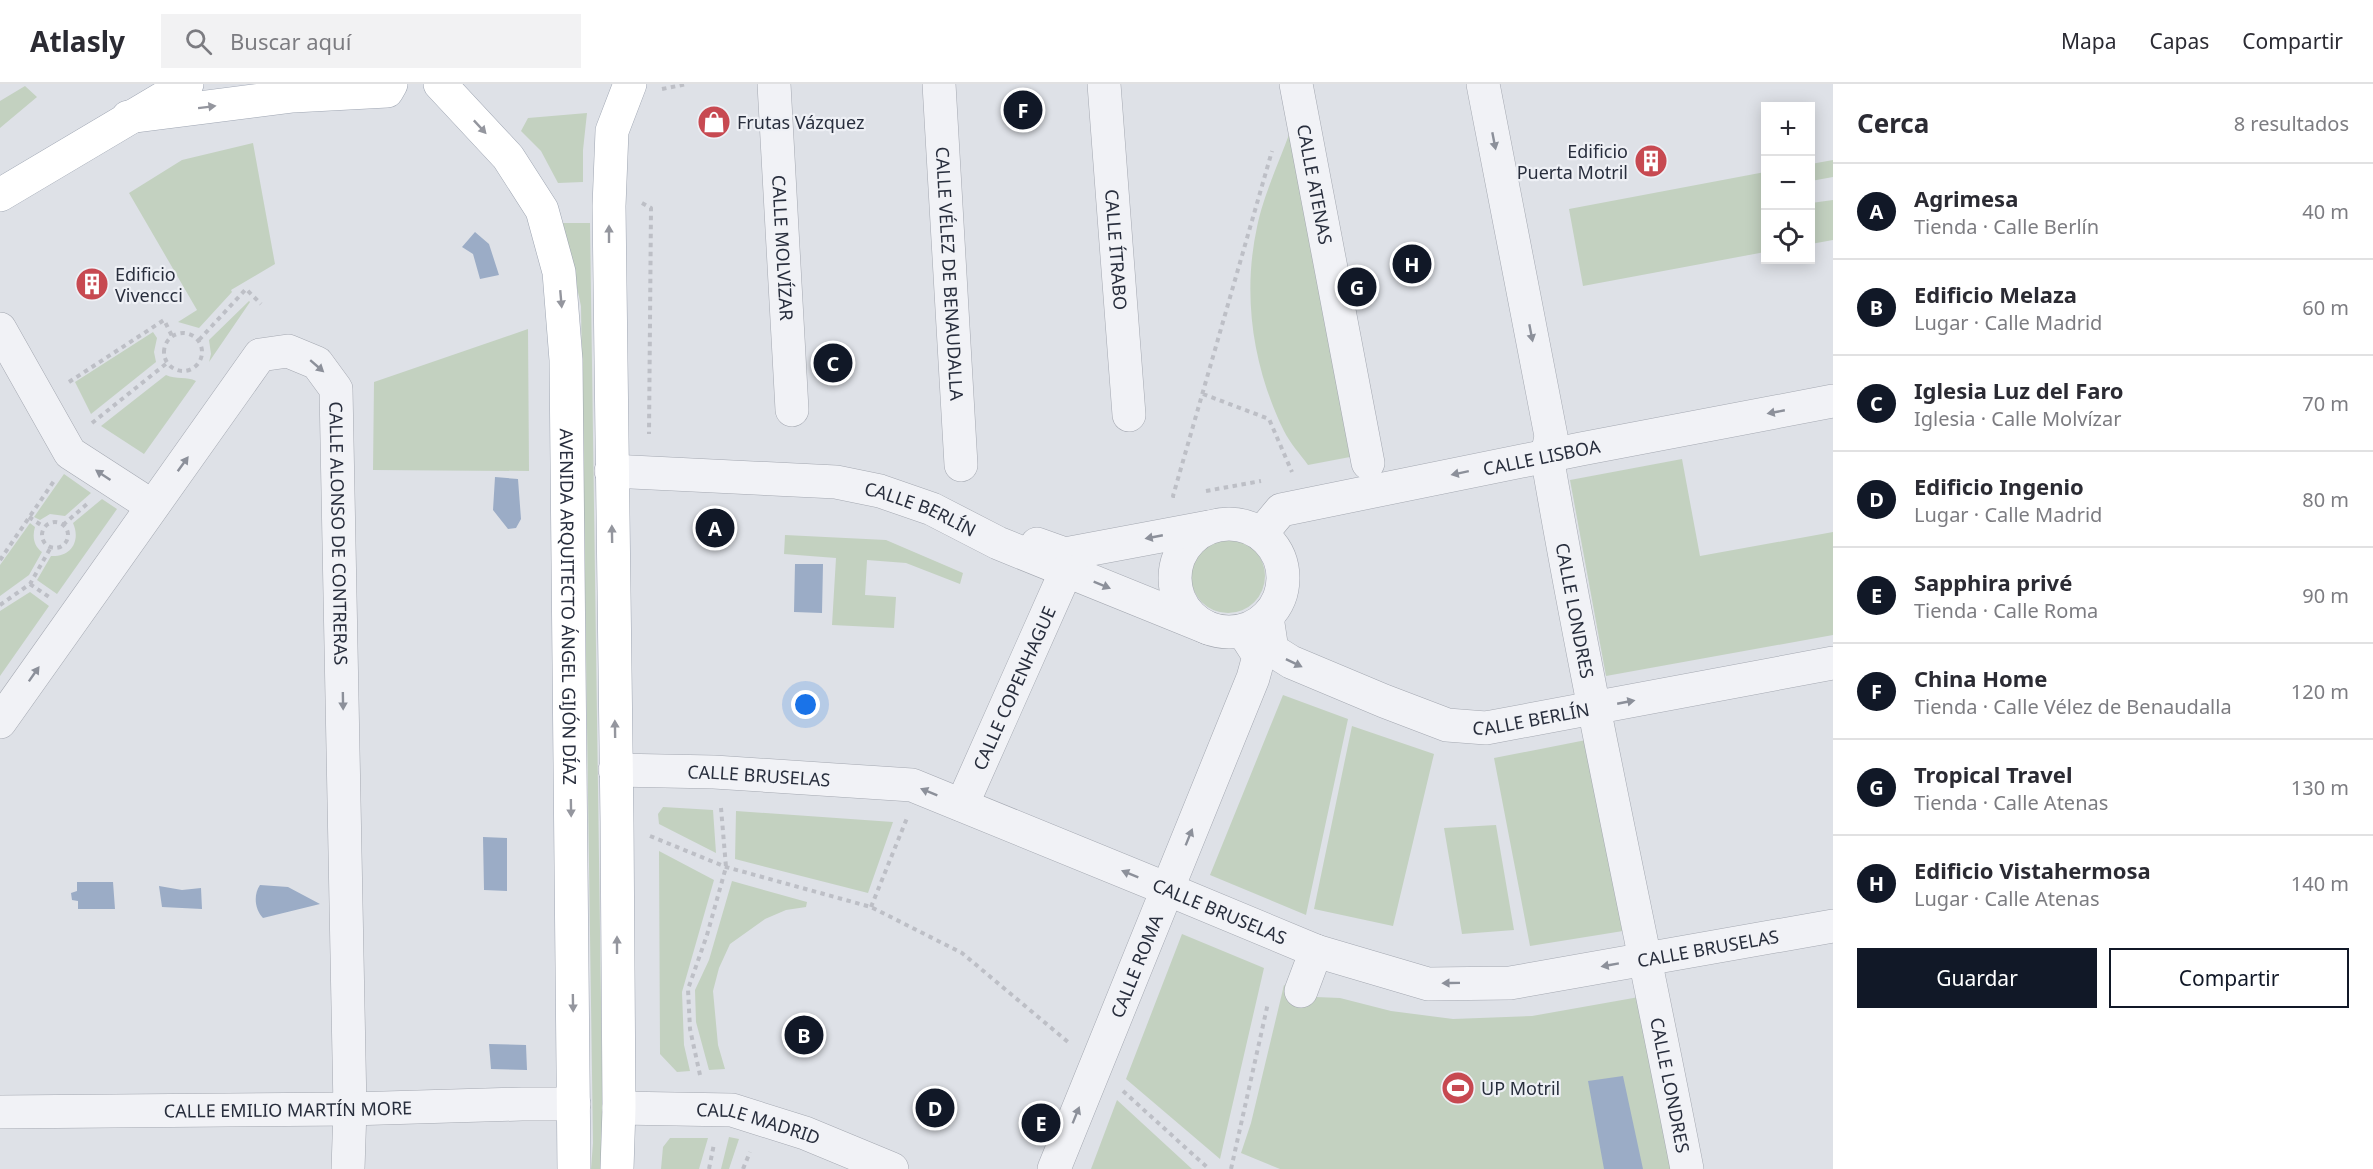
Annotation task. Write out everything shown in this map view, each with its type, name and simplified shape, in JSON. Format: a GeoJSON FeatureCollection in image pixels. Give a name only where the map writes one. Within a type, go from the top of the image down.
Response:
{"type":"FeatureCollection","features":[{"type":"Feature","properties":{"kind":"main road"},"geometry":{"type":"LineString","coordinates":[[0,195],[187,84]]}},
{"type":"Feature","properties":{"kind":"main road"},"geometry":{"type":"LineString","coordinates":[[128,117],[293,96],[387,91],[391,84]]}},
{"type":"Feature","properties":{"kind":"main road","name":"AVENIDA ARQUITECTO ÁNGEL GIJÓN DÍAZ"},"geometry":{"type":"LineString","coordinates":[[440,84],[508,157],[542,210],[559,272],[566,360],[574,1169]]}},
{"type":"Feature","properties":{"kind":"main road"},"geometry":{"type":"LineString","coordinates":[[617,1169],[617,822],[609,206],[612,131],[643,88]]}},
{"type":"Feature","properties":{"kind":"street","name":"CALLE MOLVÍZAR"},"geometry":{"type":"LineString","coordinates":[[774,84],[792,410]]}},
{"type":"Feature","properties":{"kind":"street","name":"CALLE VÉLEZ DE BENAUDALLA"},"geometry":{"type":"LineString","coordinates":[[939,84],[961,465]]}},
{"type":"Feature","properties":{"kind":"street","name":"CALLE ÍTRABO"},"geometry":{"type":"LineString","coordinates":[[1104,84],[1129,415]]}},
{"type":"Feature","properties":{"kind":"street","name":"CALLE ATENAS"},"geometry":{"type":"LineString","coordinates":[[1296,84],[1368,462]]}},
{"type":"Feature","properties":{"kind":"street","name":"CALLE LONDRES"},"geometry":{"type":"LineString","coordinates":[[1483,84],[1551,436],[1535,468],[1593,708],[1647,959],[1687,1169]]}},
{"type":"Feature","properties":{"kind":"street"},"geometry":{"type":"LineString","coordinates":[[0,329],[70,453],[152,506]]}},
{"type":"Feature","properties":{"kind":"street","name":"CALLE ALONSO DE CONTRERAS"},"geometry":{"type":"LineString","coordinates":[[0,722],[260,355],[288,351],[317,363],[336,389],[350,1109],[348,1169]]}},
{"type":"Feature","properties":{"kind":"street","name":"CALLE LISBOA"},"geometry":{"type":"LineString","coordinates":[[1261,534],[1281,510],[1535,468],[1833,401]]}},
{"type":"Feature","properties":{"kind":"street","name":"CALLE BERLÍN"},"geometry":{"type":"LineString","coordinates":[[611,471],[836,482],[880,491],[932,509],[998,543],[1208,628]]}},
{"type":"Feature","properties":{"kind":"street"},"geometry":{"type":"LineString","coordinates":[[972,528],[1000,530],[1065,554],[1212,526],[1229,524],[1246,526],[1261,534],[1272,545],[1280,559],[1283,574],[1279,598],[1255,624],[1225,632],[1208,628],[1194,619],[1183,607],[1176,592],[1174,576],[1177,560],[1185,546],[1196,534],[1212,526]]}},
{"type":"Feature","properties":{"kind":"street","name":"CALLE COPENHAGUE"},"geometry":{"type":"LineString","coordinates":[[962,805],[1066,571]]}},
{"type":"Feature","properties":{"kind":"street","name":"CALLE BERLÍN"},"geometry":{"type":"LineString","coordinates":[[1255,624],[1272,650],[1291,662],[1447,725],[1486,728],[1833,663]]}},
{"type":"Feature","properties":{"kind":"street","name":"CALLE ROMA"},"geometry":{"type":"LineString","coordinates":[[1054,1169],[1253,678],[1259,656],[1255,624]]}},
{"type":"Feature","properties":{"kind":"street","name":"CALLE BRUSELAS"},"geometry":{"type":"LineString","coordinates":[[615,770],[714,772],[912,785],[1316,951],[1428,984],[1510,983],[1833,926]]}},
{"type":"Feature","properties":{"kind":"street"},"geometry":{"type":"LineString","coordinates":[[1301,991],[1316,951]]}},
{"type":"Feature","properties":{"kind":"street","name":"CALLE EMILIO MARTÍN MORE"},"geometry":{"type":"LineString","coordinates":[[0,1112],[350,1109],[574,1104]]}},
{"type":"Feature","properties":{"kind":"street","name":"CALLE MADRID"},"geometry":{"type":"LineString","coordinates":[[618,1108],[732,1110],[805,1133],[892,1169]]}},
{"type":"Feature","properties":{"kind":"path"},"geometry":{"type":"LineString","coordinates":[[643,88],[687,84]]}},
{"type":"Feature","properties":{"kind":"path"},"geometry":{"type":"LineString","coordinates":[[1184,495],[1173,496],[1275,141]]}},
{"type":"Feature","properties":{"kind":"path"},"geometry":{"type":"LineString","coordinates":[[609,206],[640,202],[651,208],[649,446]]}},
{"type":"Feature","properties":{"kind":"path"},"geometry":{"type":"LineString","coordinates":[[199,340],[246,289],[261,304]]}},
{"type":"Feature","properties":{"kind":"path"},"geometry":{"type":"LineString","coordinates":[[60,387],[164,320],[172,336]]}},
{"type":"Feature","properties":{"kind":"path"},"geometry":{"type":"LineString","coordinates":[[186,332],[199,340],[203,353],[196,366],[189,371],[181,372],[167,363],[164,348],[172,336],[186,332]]}},
{"type":"Feature","properties":{"kind":"path"},"geometry":{"type":"LineString","coordinates":[[86,427],[167,363]]}},
{"type":"Feature","properties":{"kind":"path"},"geometry":{"type":"LineString","coordinates":[[1203,394],[1269,419],[1294,476],[1283,478]]}},
{"type":"Feature","properties":{"kind":"path"},"geometry":{"type":"LineString","coordinates":[[0,560],[57,478]]}},
{"type":"Feature","properties":{"kind":"path"},"geometry":{"type":"LineString","coordinates":[[1195,493],[1272,479]]}},
{"type":"Feature","properties":{"kind":"path"},"geometry":{"type":"LineString","coordinates":[[63,525],[93,499]]}},
{"type":"Feature","properties":{"kind":"path"},"geometry":{"type":"LineString","coordinates":[[30,517],[44,527]]}},
{"type":"Feature","properties":{"kind":"path"},"geometry":{"type":"LineString","coordinates":[[55,522],[63,525],[67,533],[66,541],[60,547],[51,547],[42,539],[44,527],[55,522]]}},
{"type":"Feature","properties":{"kind":"path"},"geometry":{"type":"LineString","coordinates":[[0,605],[30,584],[51,547]]}},
{"type":"Feature","properties":{"kind":"path"},"geometry":{"type":"LineString","coordinates":[[30,584],[57,604]]}},
{"type":"Feature","properties":{"kind":"path"},"geometry":{"type":"LineString","coordinates":[[709,1169],[714,1143],[690,1029],[688,989],[707,935],[726,867],[722,809],[714,772]]}},
{"type":"Feature","properties":{"kind":"path"},"geometry":{"type":"LineString","coordinates":[[871,907],[910,809]]}},
{"type":"Feature","properties":{"kind":"path"},"geometry":{"type":"LineString","coordinates":[[617,822],[726,867],[871,907],[962,953],[1096,1067],[1209,1169]]}},
{"type":"Feature","properties":{"kind":"path"},"geometry":{"type":"LineString","coordinates":[[1231,1169],[1270,996]]}},
{"type":"Feature","properties":{"kind":"green space"},"geometry":{"type":"Polygon","coordinates":[[[25,86],[37,97],[0,128],[0,101],[25,86]]]}},
{"type":"Feature","properties":{"kind":"green space"},"geometry":{"type":"Polygon","coordinates":[[[587,113],[583,150],[583,182],[558,183],[541,151],[521,131],[528,118],[587,113]]]}},
{"type":"Feature","properties":{"kind":"green space"},"geometry":{"type":"Polygon","coordinates":[[[1290,132],[1350,457],[1308,465],[1286,435],[1273,407],[1258,357],[1251,305],[1253,253],[1257,227],[1267,192],[1290,132]]]}},
{"type":"Feature","properties":{"kind":"green space"},"geometry":{"type":"Polygon","coordinates":[[[253,143],[275,264],[231,290],[232,292],[199,328],[178,322],[197,310],[129,193],[182,160],[253,143]]]}},
{"type":"Feature","properties":{"kind":"green space"},"geometry":{"type":"Polygon","coordinates":[[[1833,160],[1833,177],[1815,180],[1815,163],[1833,160]]]}},
{"type":"Feature","properties":{"kind":"green space"},"geometry":{"type":"Polygon","coordinates":[[[1761,173],[1761,253],[1583,286],[1569,209],[1761,173]]]}},
{"type":"Feature","properties":{"kind":"green space"},"geometry":{"type":"Polygon","coordinates":[[[1833,200],[1833,240],[1815,243],[1815,202],[1833,200]]]}},
{"type":"Feature","properties":{"kind":"green space"},"geometry":{"type":"Polygon","coordinates":[[[563,223],[590,223],[603,1142],[601,1169],[591,1169],[593,1143],[581,306],[563,223]]]}},
{"type":"Feature","properties":{"kind":"green space"},"geometry":{"type":"Polygon","coordinates":[[[249,301],[209,362],[211,354],[209,340],[249,301]]]}},
{"type":"Feature","properties":{"kind":"green space"},"geometry":{"type":"Polygon","coordinates":[[[528,329],[529,471],[373,470],[374,382],[528,329]]]}},
{"type":"Feature","properties":{"kind":"green space"},"geometry":{"type":"Polygon","coordinates":[[[153,332],[157,338],[154,352],[156,362],[91,414],[75,382],[153,332]]]}},
{"type":"Feature","properties":{"kind":"green space"},"geometry":{"type":"Polygon","coordinates":[[[166,375],[196,381],[144,454],[101,426],[166,375]]]}},
{"type":"Feature","properties":{"kind":"green space"},"geometry":{"type":"Polygon","coordinates":[[[1682,459],[1700,556],[1833,532],[1833,635],[1606,676],[1570,480],[1682,459]]]}},
{"type":"Feature","properties":{"kind":"green space"},"geometry":{"type":"Polygon","coordinates":[[[64,474],[91,493],[65,516],[50,514],[40,520],[34,517],[64,474]]]}},
{"type":"Feature","properties":{"kind":"green space"},"geometry":{"type":"Polygon","coordinates":[[[102,499],[117,509],[57,594],[37,580],[51,556],[64,554],[72,547],[76,536],[73,523],[102,499]]]}},
{"type":"Feature","properties":{"kind":"green space"},"geometry":{"type":"Polygon","coordinates":[[[30,523],[35,527],[34,541],[42,552],[29,575],[0,596],[0,565],[30,523]]]}},
{"type":"Feature","properties":{"kind":"green space"},"geometry":{"type":"Polygon","coordinates":[[[785,535],[886,540],[963,573],[960,584],[906,563],[867,560],[865,595],[896,597],[894,628],[832,625],[836,558],[784,554],[785,535]]]}},
{"type":"Feature","properties":{"kind":"green space"},"geometry":{"type":"Polygon","coordinates":[[[1228,539],[1249,545],[1259,555],[1265,576],[1259,597],[1249,607],[1228,613],[1207,607],[1197,597],[1191,576],[1197,555],[1207,545],[1228,539]]]}},
{"type":"Feature","properties":{"kind":"green space"},"geometry":{"type":"Polygon","coordinates":[[[30,592],[49,606],[0,676],[0,611],[30,592]]]}},
{"type":"Feature","properties":{"kind":"green space"},"geometry":{"type":"Polygon","coordinates":[[[1283,695],[1348,719],[1306,915],[1210,875],[1283,695]]]}},
{"type":"Feature","properties":{"kind":"green space"},"geometry":{"type":"Polygon","coordinates":[[[1352,726],[1434,754],[1393,926],[1314,909],[1352,726]]]}},
{"type":"Feature","properties":{"kind":"green space"},"geometry":{"type":"Polygon","coordinates":[[[1586,740],[1623,931],[1530,946],[1494,758],[1586,740]]]}},
{"type":"Feature","properties":{"kind":"green space"},"geometry":{"type":"Polygon","coordinates":[[[663,807],[713,810],[716,853],[659,824],[658,814],[663,807]]]}},
{"type":"Feature","properties":{"kind":"green space"},"geometry":{"type":"Polygon","coordinates":[[[736,811],[893,822],[868,893],[735,859],[736,811]]]}},
{"type":"Feature","properties":{"kind":"green space"},"geometry":{"type":"Polygon","coordinates":[[[1496,825],[1514,930],[1462,934],[1444,828],[1496,825]]]}},
{"type":"Feature","properties":{"kind":"green space"},"geometry":{"type":"Polygon","coordinates":[[[659,851],[714,880],[682,992],[684,1045],[690,1071],[677,1072],[660,1054],[659,851]]]}},
{"type":"Feature","properties":{"kind":"green space"},"geometry":{"type":"Polygon","coordinates":[[[732,881],[807,902],[806,907],[786,910],[765,919],[730,944],[719,968],[713,991],[718,1045],[725,1069],[709,1070],[696,1022],[695,990],[709,960],[732,881]]]}},
{"type":"Feature","properties":{"kind":"green space"},"geometry":{"type":"Polygon","coordinates":[[[1182,934],[1264,968],[1220,1159],[1126,1079],[1182,934]]]}},
{"type":"Feature","properties":{"kind":"green space","name":"UP Motril"},"geometry":{"type":"Polygon","coordinates":[[[1284,985],[1316,997],[1340,998],[1391,1011],[1453,1019],[1532,1016],[1639,997],[1671,1169],[1280,1169],[1241,1153],[1251,1123],[1284,985]]]}},
{"type":"Feature","properties":{"kind":"green space"},"geometry":{"type":"Polygon","coordinates":[[[1117,1100],[1192,1169],[1091,1169],[1117,1100]]]}},
{"type":"Feature","properties":{"kind":"green space"},"geometry":{"type":"Polygon","coordinates":[[[729,1137],[739,1139],[729,1169],[721,1169],[729,1137]]]}},
{"type":"Feature","properties":{"kind":"green space"},"geometry":{"type":"Polygon","coordinates":[[[670,1138],[708,1138],[699,1169],[661,1169],[663,1147],[670,1138]]]}},
{"type":"Feature","properties":{"kind":"water"},"geometry":{"type":"Polygon","coordinates":[[[475,232],[489,244],[499,275],[480,279],[473,254],[462,247],[475,232]]]}},
{"type":"Feature","properties":{"kind":"water"},"geometry":{"type":"Polygon","coordinates":[[[495,477],[518,479],[521,519],[516,528],[508,529],[493,510],[495,477]]]}},
{"type":"Feature","properties":{"kind":"water"},"geometry":{"type":"Polygon","coordinates":[[[795,564],[823,564],[822,613],[794,612],[795,564]]]}},
{"type":"Feature","properties":{"kind":"water"},"geometry":{"type":"Polygon","coordinates":[[[483,837],[507,838],[507,891],[484,890],[483,837]]]}},
{"type":"Feature","properties":{"kind":"water"},"geometry":{"type":"Polygon","coordinates":[[[77,882],[113,882],[115,909],[78,909],[78,901],[72,900],[71,893],[77,891],[77,882]]]}},
{"type":"Feature","properties":{"kind":"water"},"geometry":{"type":"Polygon","coordinates":[[[260,885],[288,887],[320,904],[263,918],[256,902],[256,893],[260,885]]]}},
{"type":"Feature","properties":{"kind":"water"},"geometry":{"type":"Polygon","coordinates":[[[159,886],[182,890],[201,888],[202,909],[162,907],[159,886]]]}},
{"type":"Feature","properties":{"kind":"water"},"geometry":{"type":"Polygon","coordinates":[[[489,1044],[526,1045],[527,1070],[491,1069],[489,1044]]]}},
{"type":"Feature","properties":{"kind":"water"},"geometry":{"type":"Polygon","coordinates":[[[1623,1076],[1643,1169],[1604,1169],[1588,1081],[1623,1076]]]}},
{"type":"Feature","properties":{"kind":"place","name":"China Home"},"geometry":{"type":"Point","coordinates":[1023,110]}},
{"type":"Feature","properties":{"kind":"place","name":"Frutas Vázquez"},"geometry":{"type":"Point","coordinates":[714,122]}},
{"type":"Feature","properties":{"kind":"place","name":"Edificio Puerta Motril"},"geometry":{"type":"Point","coordinates":[1651,161]}},
{"type":"Feature","properties":{"kind":"place","name":"Edificio Vistahermosa"},"geometry":{"type":"Point","coordinates":[1412,264]}},
{"type":"Feature","properties":{"kind":"place","name":"Edificio Vivencci"},"geometry":{"type":"Point","coordinates":[92,284]}},
{"type":"Feature","properties":{"kind":"place","name":"Tropical Travel"},"geometry":{"type":"Point","coordinates":[1357,287]}},
{"type":"Feature","properties":{"kind":"place","name":"Iglesia Luz del Faro"},"geometry":{"type":"Point","coordinates":[833,363]}},
{"type":"Feature","properties":{"kind":"place","name":"Agrimesa"},"geometry":{"type":"Point","coordinates":[715,528]}},
{"type":"Feature","properties":{"kind":"place","name":"Edificio Melaza"},"geometry":{"type":"Point","coordinates":[804,1035]}},
{"type":"Feature","properties":{"kind":"place","name":"UP Motril"},"geometry":{"type":"Point","coordinates":[1458,1088]}},
{"type":"Feature","properties":{"kind":"place","name":"Edificio Ingenio"},"geometry":{"type":"Point","coordinates":[935,1108]}},
{"type":"Feature","properties":{"kind":"place","name":"Sapphira privé"},"geometry":{"type":"Point","coordinates":[1041,1123]}}]}
